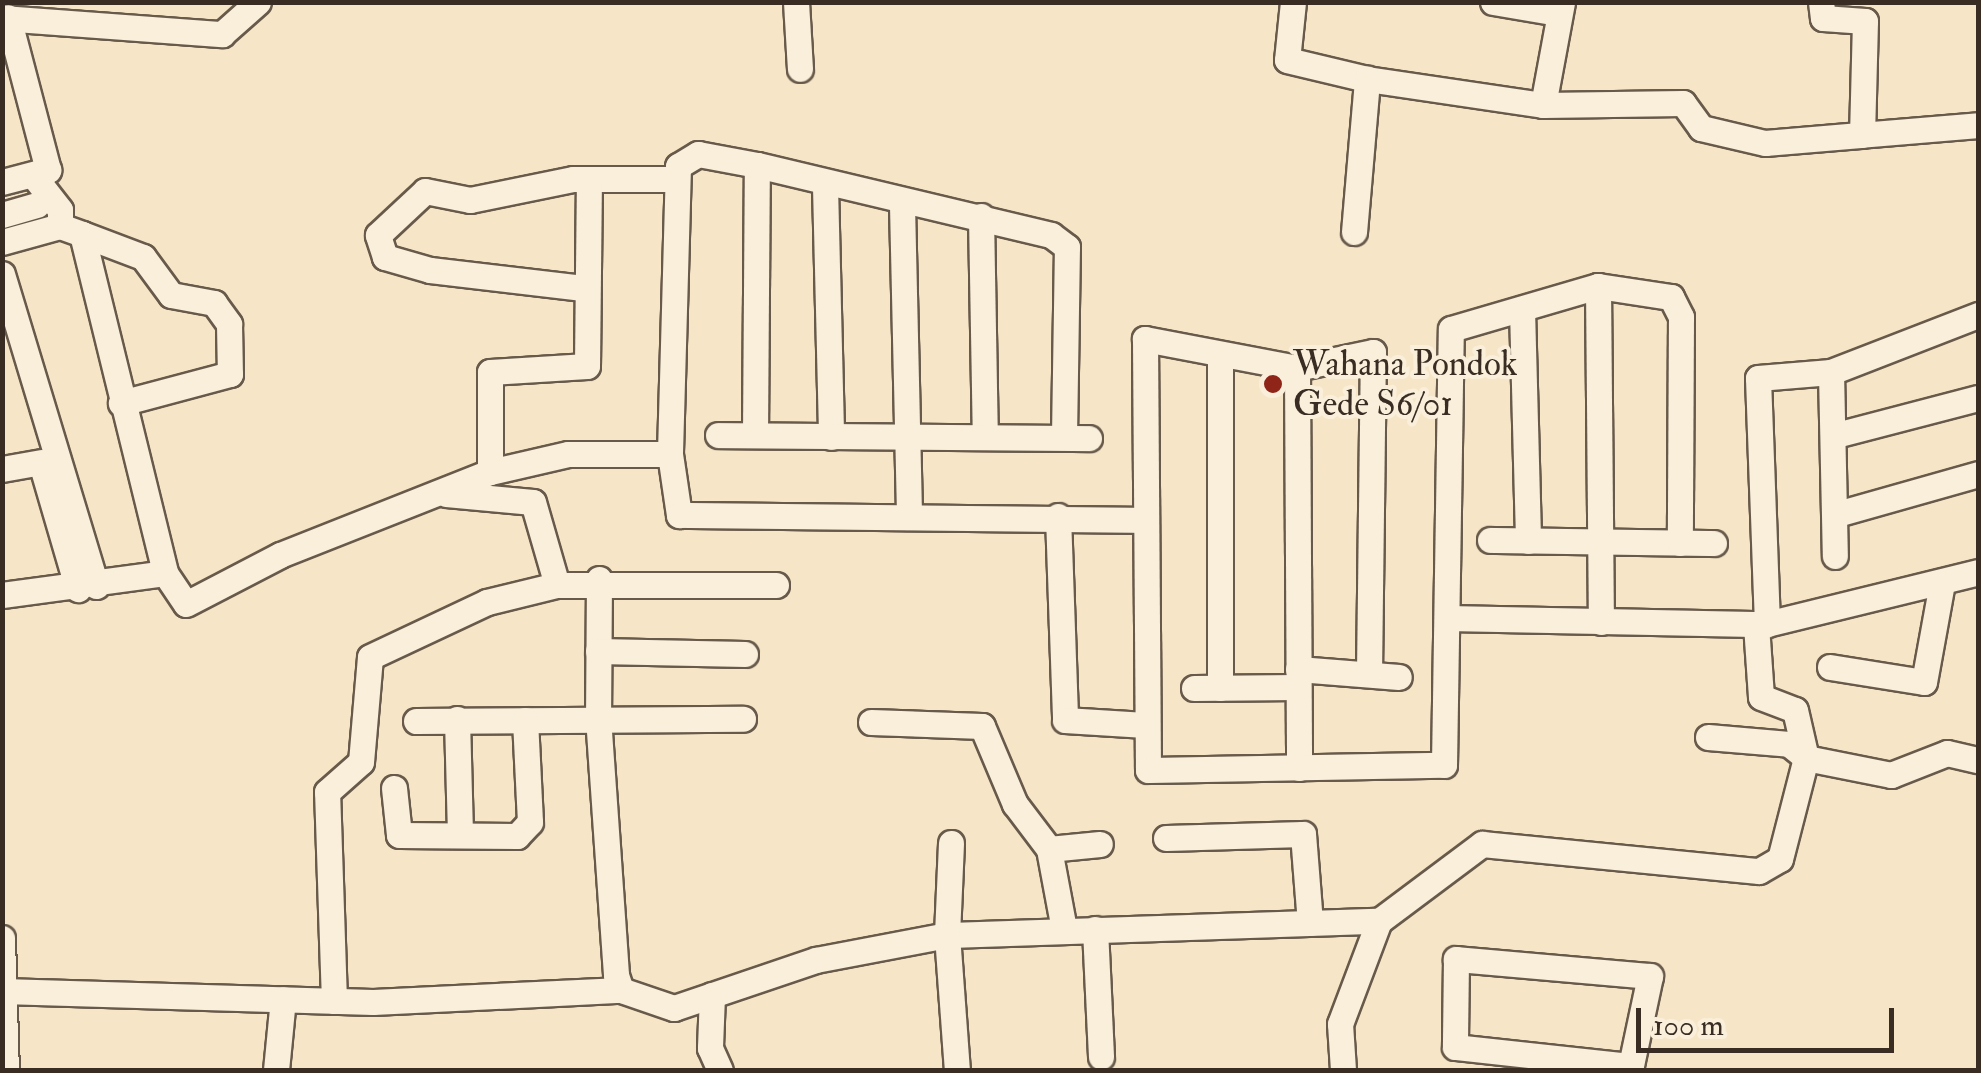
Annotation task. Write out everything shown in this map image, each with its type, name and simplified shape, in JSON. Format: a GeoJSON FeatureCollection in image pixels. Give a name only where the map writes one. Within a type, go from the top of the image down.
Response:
{"type":"FeatureCollection","features":[{"type":"Feature","properties":{"kind":"street"},"geometry":{"type":"LineString","coordinates":[[2,215],[36,192],[48,170],[6,18],[74,13],[222,34],[258,2]]}},
{"type":"Feature","properties":{"kind":"street"},"geometry":{"type":"LineString","coordinates":[[796,2],[800,69]]}},
{"type":"Feature","properties":{"kind":"street"},"geometry":{"type":"LineString","coordinates":[[1293,2],[1287,60],[1367,80],[1543,104],[1683,103],[1700,128],[1765,143],[1978,125]]}},
{"type":"Feature","properties":{"kind":"street"},"geometry":{"type":"LineString","coordinates":[[1493,2],[1560,8],[1543,104]]}},
{"type":"Feature","properties":{"kind":"street"},"geometry":{"type":"LineString","coordinates":[[1821,2],[1823,18],[1865,21],[1862,135]]}},
{"type":"Feature","properties":{"kind":"street"},"geometry":{"type":"LineString","coordinates":[[1354,232],[1367,80]]}},
{"type":"Feature","properties":{"kind":"street"},"geometry":{"type":"LineString","coordinates":[[718,435],[1077,437],[1072,252],[1038,229],[902,205],[757,165],[698,154],[673,179],[670,454],[674,505],[689,521],[1058,516],[1140,520]]}},
{"type":"Feature","properties":{"kind":"street"},"geometry":{"type":"LineString","coordinates":[[755,436],[757,165]]}},
{"type":"Feature","properties":{"kind":"street"},"geometry":{"type":"LineString","coordinates":[[582,288],[457,277],[384,256],[376,245],[425,191],[470,200],[590,179],[673,179]]}},
{"type":"Feature","properties":{"kind":"street"},"geometry":{"type":"LineString","coordinates":[[490,472],[490,372],[598,366],[582,288],[590,179]]}},
{"type":"Feature","properties":{"kind":"street"},"geometry":{"type":"LineString","coordinates":[[2,182],[36,192],[60,210],[71,230],[171,586],[192,604],[280,555],[490,472],[568,454],[670,454]]}},
{"type":"Feature","properties":{"kind":"street"},"geometry":{"type":"LineString","coordinates":[[825,186],[831,437]]}},
{"type":"Feature","properties":{"kind":"street"},"geometry":{"type":"LineString","coordinates":[[902,205],[909,518]]}},
{"type":"Feature","properties":{"kind":"street"},"geometry":{"type":"LineString","coordinates":[[981,216],[985,435]]}},
{"type":"Feature","properties":{"kind":"street"},"geometry":{"type":"LineString","coordinates":[[2,242],[71,230],[143,257],[171,295],[214,303],[229,324],[230,374],[121,403]]}},
{"type":"Feature","properties":{"kind":"street"},"geometry":{"type":"LineString","coordinates":[[2,274],[87,587]]}},
{"type":"Feature","properties":{"kind":"street"},"geometry":{"type":"LineString","coordinates":[[1598,286],[1601,622]]}},
{"type":"Feature","properties":{"kind":"street"},"geometry":{"type":"LineString","coordinates":[[1369,674],[1372,352],[1296,368],[1220,359],[1155,336],[1141,347],[1140,520],[1148,770],[1444,765],[1451,329],[1598,286],[1678,304],[1680,543]]}},
{"type":"Feature","properties":{"kind":"street"},"geometry":{"type":"LineString","coordinates":[[1522,310],[1528,541]]}},
{"type":"Feature","properties":{"kind":"street"},"geometry":{"type":"LineString","coordinates":[[1343,1070],[1340,1024],[1379,921],[1482,844],[1769,868],[1780,859],[1806,758],[1796,710],[1760,697],[1755,382],[1831,372],[1978,314]]}},
{"type":"Feature","properties":{"kind":"street"},"geometry":{"type":"LineString","coordinates":[[2,324],[41,462],[87,587]]}},
{"type":"Feature","properties":{"kind":"street"},"geometry":{"type":"LineString","coordinates":[[1220,359],[1220,688]]}},
{"type":"Feature","properties":{"kind":"street"},"geometry":{"type":"LineString","coordinates":[[1296,368],[1299,768]]}},
{"type":"Feature","properties":{"kind":"street"},"geometry":{"type":"LineString","coordinates":[[1831,372],[1836,435],[1835,556]]}},
{"type":"Feature","properties":{"kind":"street"},"geometry":{"type":"LineString","coordinates":[[1836,435],[1978,398]]}},
{"type":"Feature","properties":{"kind":"street"},"geometry":{"type":"LineString","coordinates":[[2,468],[41,462]]}},
{"type":"Feature","properties":{"kind":"street"},"geometry":{"type":"LineString","coordinates":[[1837,514],[1978,474]]}},
{"type":"Feature","properties":{"kind":"street"},"geometry":{"type":"LineString","coordinates":[[441,494],[533,502],[557,585]]}},
{"type":"Feature","properties":{"kind":"street"},"geometry":{"type":"LineString","coordinates":[[1058,516],[1065,720],[1146,724]]}},
{"type":"Feature","properties":{"kind":"street"},"geometry":{"type":"LineString","coordinates":[[1490,540],[1714,542]]}},
{"type":"Feature","properties":{"kind":"street"},"geometry":{"type":"LineString","coordinates":[[1448,618],[1761,625],[1978,572]]}},
{"type":"Feature","properties":{"kind":"street"},"geometry":{"type":"LineString","coordinates":[[599,580],[598,717],[621,990]]}},
{"type":"Feature","properties":{"kind":"street"},"geometry":{"type":"LineString","coordinates":[[334,1001],[327,792],[361,762],[365,664],[487,602],[557,585],[599,580],[776,585]]}},
{"type":"Feature","properties":{"kind":"street"},"geometry":{"type":"LineString","coordinates":[[1830,667],[1924,682],[1942,583]]}},
{"type":"Feature","properties":{"kind":"street"},"geometry":{"type":"LineString","coordinates":[[2,595],[87,587],[171,586]]}},
{"type":"Feature","properties":{"kind":"street"},"geometry":{"type":"LineString","coordinates":[[598,651],[745,654]]}},
{"type":"Feature","properties":{"kind":"street"},"geometry":{"type":"LineString","coordinates":[[1194,688],[1369,674],[1399,677]]}},
{"type":"Feature","properties":{"kind":"street"},"geometry":{"type":"LineString","coordinates":[[416,722],[598,717],[744,719]]}},
{"type":"Feature","properties":{"kind":"street"},"geometry":{"type":"LineString","coordinates":[[457,719],[460,834]]}},
{"type":"Feature","properties":{"kind":"street"},"geometry":{"type":"LineString","coordinates":[[394,788],[400,835],[526,829],[525,720]]}},
{"type":"Feature","properties":{"kind":"street"},"geometry":{"type":"LineString","coordinates":[[871,722],[982,726],[1015,804],[1049,849],[1064,930]]}},
{"type":"Feature","properties":{"kind":"street"},"geometry":{"type":"LineString","coordinates":[[1708,736],[1789,744],[1806,758],[1891,775],[1947,753],[1978,760]]}},
{"type":"Feature","properties":{"kind":"street"},"geometry":{"type":"LineString","coordinates":[[1166,838],[1303,834],[1310,923]]}},
{"type":"Feature","properties":{"kind":"street"},"geometry":{"type":"LineString","coordinates":[[951,844],[946,934],[958,1070]]}},
{"type":"Feature","properties":{"kind":"street"},"geometry":{"type":"LineString","coordinates":[[1049,849],[1100,844]]}},
{"type":"Feature","properties":{"kind":"street"},"geometry":{"type":"LineString","coordinates":[[5,991],[334,1001],[621,990],[674,1008],[816,960],[946,934],[1379,921]]}},
{"type":"Feature","properties":{"kind":"street"},"geometry":{"type":"LineString","coordinates":[[1095,929],[1101,1057]]}},
{"type":"Feature","properties":{"kind":"street"},"geometry":{"type":"LineString","coordinates":[[2,938],[6,1070]]}},
{"type":"Feature","properties":{"kind":"street"},"geometry":{"type":"LineString","coordinates":[[1456,959],[1650,976],[1631,1068],[1455,1046],[1456,959]]}},
{"type":"Feature","properties":{"kind":"street"},"geometry":{"type":"LineString","coordinates":[[712,995],[710,1048],[720,1070]]}},
{"type":"Feature","properties":{"kind":"street"},"geometry":{"type":"LineString","coordinates":[[276,1070],[284,999]]}},
{"type":"Feature","properties":{"kind":"place","name":"Wahana Pondok Gede S6/01"},"geometry":{"type":"Point","coordinates":[1273,384]}}]}
